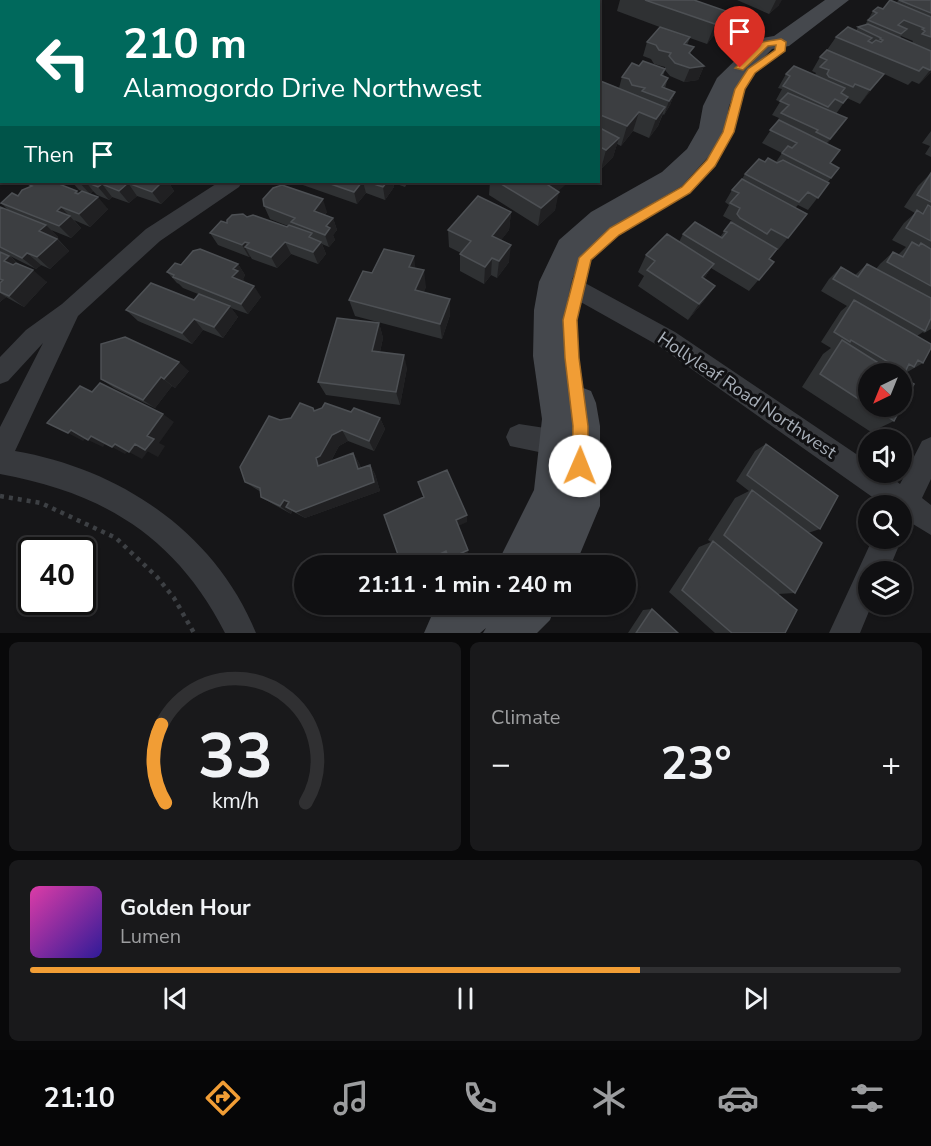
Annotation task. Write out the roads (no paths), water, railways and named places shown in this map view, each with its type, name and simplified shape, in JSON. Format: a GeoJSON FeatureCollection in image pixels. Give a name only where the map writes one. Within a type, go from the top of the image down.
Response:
{"type":"FeatureCollection","features":[{"type":"Feature","properties":{"kind":"street"},"geometry":{"type":"LineString","coordinates":[[522,555],[553,494],[560,419],[550,356],[550,310],[585,258],[614,231],[686,190],[711,163],[728,132],[740,89],[752,71],[780,51],[781,42],[839,0]]}},
{"type":"Feature","properties":{"kind":"street"},"geometry":{"type":"LineString","coordinates":[[0,373],[34,337],[70,310],[153,235],[231,183]]}},
{"type":"Feature","properties":{"kind":"street"},"geometry":{"type":"LineString","coordinates":[[559,555],[580,507],[581,426],[566,285]]}},
{"type":"Feature","properties":{"kind":"street","name":"Hollyleaf Road Northwest"},"geometry":{"type":"LineString","coordinates":[[566,285],[668,339],[888,495]]}},
{"type":"Feature","properties":{"kind":"street"},"geometry":{"type":"LineString","coordinates":[[0,453],[40,376],[70,310]]}},
{"type":"Feature","properties":{"kind":"street"},"geometry":{"type":"LineString","coordinates":[[519,437],[558,443]]}},
{"type":"Feature","properties":{"kind":"street"},"geometry":{"type":"LineString","coordinates":[[908,495],[931,450]]}},
{"type":"Feature","properties":{"kind":"street"},"geometry":{"type":"LineString","coordinates":[[0,461],[31,465],[105,490],[157,524],[201,567],[233,614],[241,633]]}},
{"type":"Feature","properties":{"kind":"street","name":"Hollyleaf Road Northwest"},"geometry":{"type":"LineString","coordinates":[[912,511],[931,521]]}},
{"type":"Feature","properties":{"kind":"street"},"geometry":{"type":"LineString","coordinates":[[844,633],[858,602]]}},
{"type":"Feature","properties":{"kind":"street"},"geometry":{"type":"LineString","coordinates":[[447,633],[467,615]]}},
{"type":"Feature","properties":{"kind":"street"},"geometry":{"type":"LineString","coordinates":[[506,633],[523,615]]}}]}
